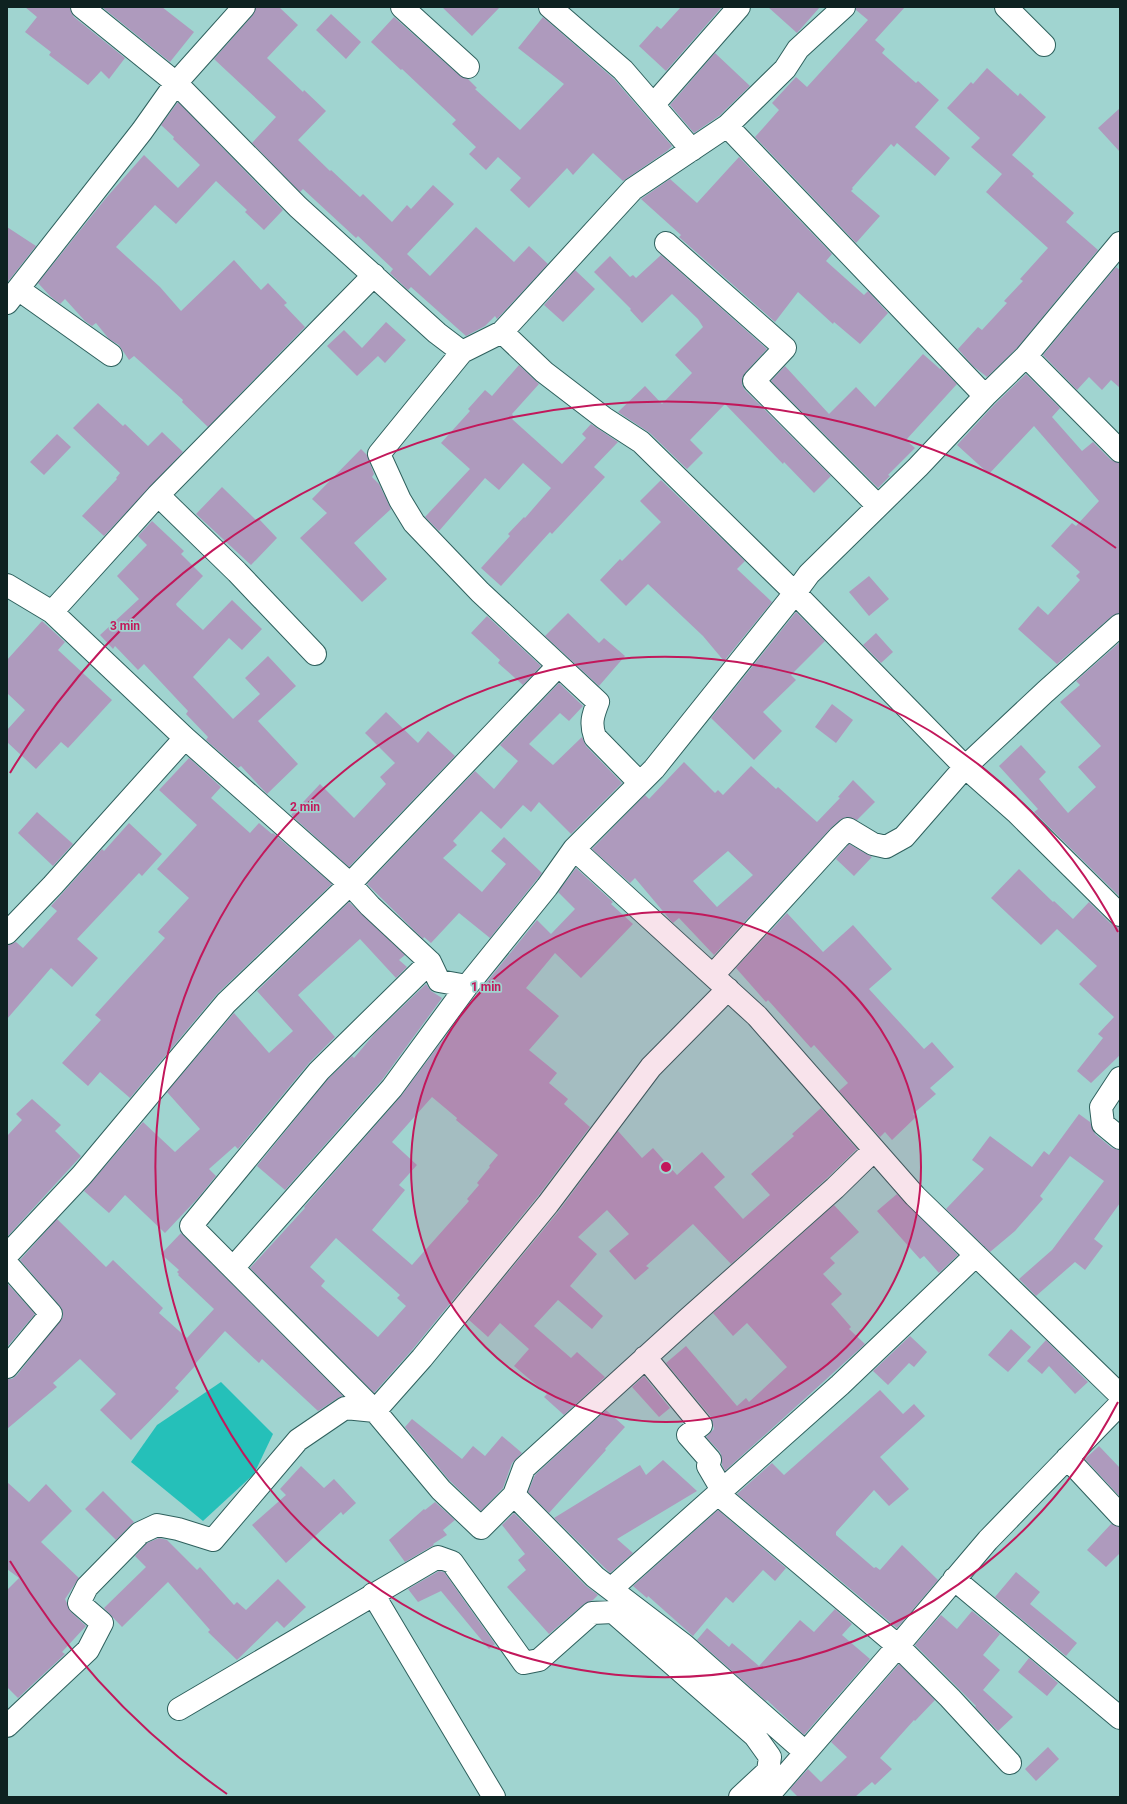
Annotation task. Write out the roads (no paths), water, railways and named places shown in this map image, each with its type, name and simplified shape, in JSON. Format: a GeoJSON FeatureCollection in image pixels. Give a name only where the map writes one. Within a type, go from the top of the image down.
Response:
{"type":"FeatureCollection","features":[{"type":"Feature","properties":{"kind":"street"},"geometry":{"type":"LineString","coordinates":[[82,7],[176,83],[298,207],[437,333],[462,352]]}},
{"type":"Feature","properties":{"kind":"street"},"geometry":{"type":"LineString","coordinates":[[111,355],[13,296],[142,131],[176,83],[244,7]]}},
{"type":"Feature","properties":{"kind":"street"},"geometry":{"type":"LineString","coordinates":[[402,7],[468,67]]}},
{"type":"Feature","properties":{"kind":"street"},"geometry":{"type":"LineString","coordinates":[[550,7],[623,70],[654,104],[692,150]]}},
{"type":"Feature","properties":{"kind":"street"},"geometry":{"type":"LineString","coordinates":[[654,104],[739,7]]}},
{"type":"Feature","properties":{"kind":"street"},"geometry":{"type":"LineString","coordinates":[[640,783],[595,737],[592,729],[592,717],[598,702],[480,592],[414,523],[400,500],[379,454],[462,352],[502,332],[633,189],[727,126],[785,69],[798,48],[844,7]]}},
{"type":"Feature","properties":{"kind":"street"},"geometry":{"type":"LineString","coordinates":[[1006,7],[1044,45]]}},
{"type":"Feature","properties":{"kind":"street"},"geometry":{"type":"LineString","coordinates":[[727,126],[985,396]]}},
{"type":"Feature","properties":{"kind":"street"},"geometry":{"type":"LineString","coordinates":[[666,243],[785,348],[754,381],[878,506]]}},
{"type":"Feature","properties":{"kind":"street"},"geometry":{"type":"LineString","coordinates":[[233,1268],[392,1088],[467,986],[547,887],[574,849],[654,769],[809,574],[918,467],[985,396],[1026,356],[1120,243]]}},
{"type":"Feature","properties":{"kind":"street"},"geometry":{"type":"LineString","coordinates":[[52,612],[158,495],[374,275]]}},
{"type":"Feature","properties":{"kind":"street"},"geometry":{"type":"LineString","coordinates":[[502,332],[544,372],[604,418],[641,442],[795,593],[966,767],[1016,812],[1120,915]]}},
{"type":"Feature","properties":{"kind":"street"},"geometry":{"type":"LineString","coordinates":[[1026,356],[1120,451]]}},
{"type":"Feature","properties":{"kind":"street"},"geometry":{"type":"LineString","coordinates":[[158,495],[237,572],[316,654]]}},
{"type":"Feature","properties":{"kind":"street"},"geometry":{"type":"LineString","coordinates":[[7,584],[52,612],[185,738],[350,884],[370,906],[430,962],[439,981],[467,986]]}},
{"type":"Feature","properties":{"kind":"street"},"geometry":{"type":"LineString","coordinates":[[375,1411],[422,1358],[548,1204],[651,1067],[844,833],[848,829],[873,844],[886,847],[904,837],[966,767],[1120,624]]}},
{"type":"Feature","properties":{"kind":"street"},"geometry":{"type":"LineString","coordinates":[[7,1255],[82,1175],[226,1003],[350,884],[558,666]]}},
{"type":"Feature","properties":{"kind":"street"},"geometry":{"type":"LineString","coordinates":[[7,933],[53,885],[185,738]]}},
{"type":"Feature","properties":{"kind":"street"},"geometry":{"type":"LineString","coordinates":[[574,849],[721,982],[756,1016],[915,1196],[1120,1395]]}},
{"type":"Feature","properties":{"kind":"street"},"geometry":{"type":"LineString","coordinates":[[430,962],[320,1071],[190,1226],[375,1411],[441,1490],[481,1528],[514,1495],[524,1468],[835,1188],[874,1150]]}},
{"type":"Feature","properties":{"kind":"street"},"geometry":{"type":"LineString","coordinates":[[1120,1078],[1101,1107],[1103,1124],[1120,1138]]}},
{"type":"Feature","properties":{"kind":"street"},"geometry":{"type":"LineString","coordinates":[[611,1589],[840,1385],[976,1255]]}},
{"type":"Feature","properties":{"kind":"street"},"geometry":{"type":"LineString","coordinates":[[7,1264],[51,1314],[7,1367]]}},
{"type":"Feature","properties":{"kind":"street"},"geometry":{"type":"LineString","coordinates":[[645,1358],[701,1425],[688,1435],[710,1460],[708,1466],[720,1492],[898,1646],[950,1698],[1010,1763]]}},
{"type":"Feature","properties":{"kind":"street"},"geometry":{"type":"LineString","coordinates":[[767,1797],[988,1540],[1120,1404]]}},
{"type":"Feature","properties":{"kind":"street"},"geometry":{"type":"LineString","coordinates":[[11,1715],[88,1650],[102,1623],[79,1603],[87,1587],[140,1533],[157,1525],[178,1529],[213,1540],[298,1440],[344,1408],[375,1411]]}},
{"type":"Feature","properties":{"kind":"street"},"geometry":{"type":"LineString","coordinates":[[1067,1458],[1120,1515]]}},
{"type":"Feature","properties":{"kind":"street"},"geometry":{"type":"LineString","coordinates":[[514,1495],[595,1576],[684,1645],[805,1752]]}},
{"type":"Feature","properties":{"kind":"street"},"geometry":{"type":"LineString","coordinates":[[179,1709],[438,1557],[452,1562],[524,1663],[539,1660],[592,1613],[613,1612],[754,1736],[770,1758],[768,1771],[740,1797]]}},
{"type":"Feature","properties":{"kind":"street"},"geometry":{"type":"LineString","coordinates":[[954,1579],[1120,1718]]}},
{"type":"Feature","properties":{"kind":"street"},"geometry":{"type":"LineString","coordinates":[[373,1594],[494,1797]]}},
{"type":"Feature","properties":{"kind":"water"},"geometry":{"type":"Polygon","coordinates":[[[221,1382],[273,1434],[254,1474],[203,1521],[131,1462],[157,1425],[221,1382]]]}}]}
